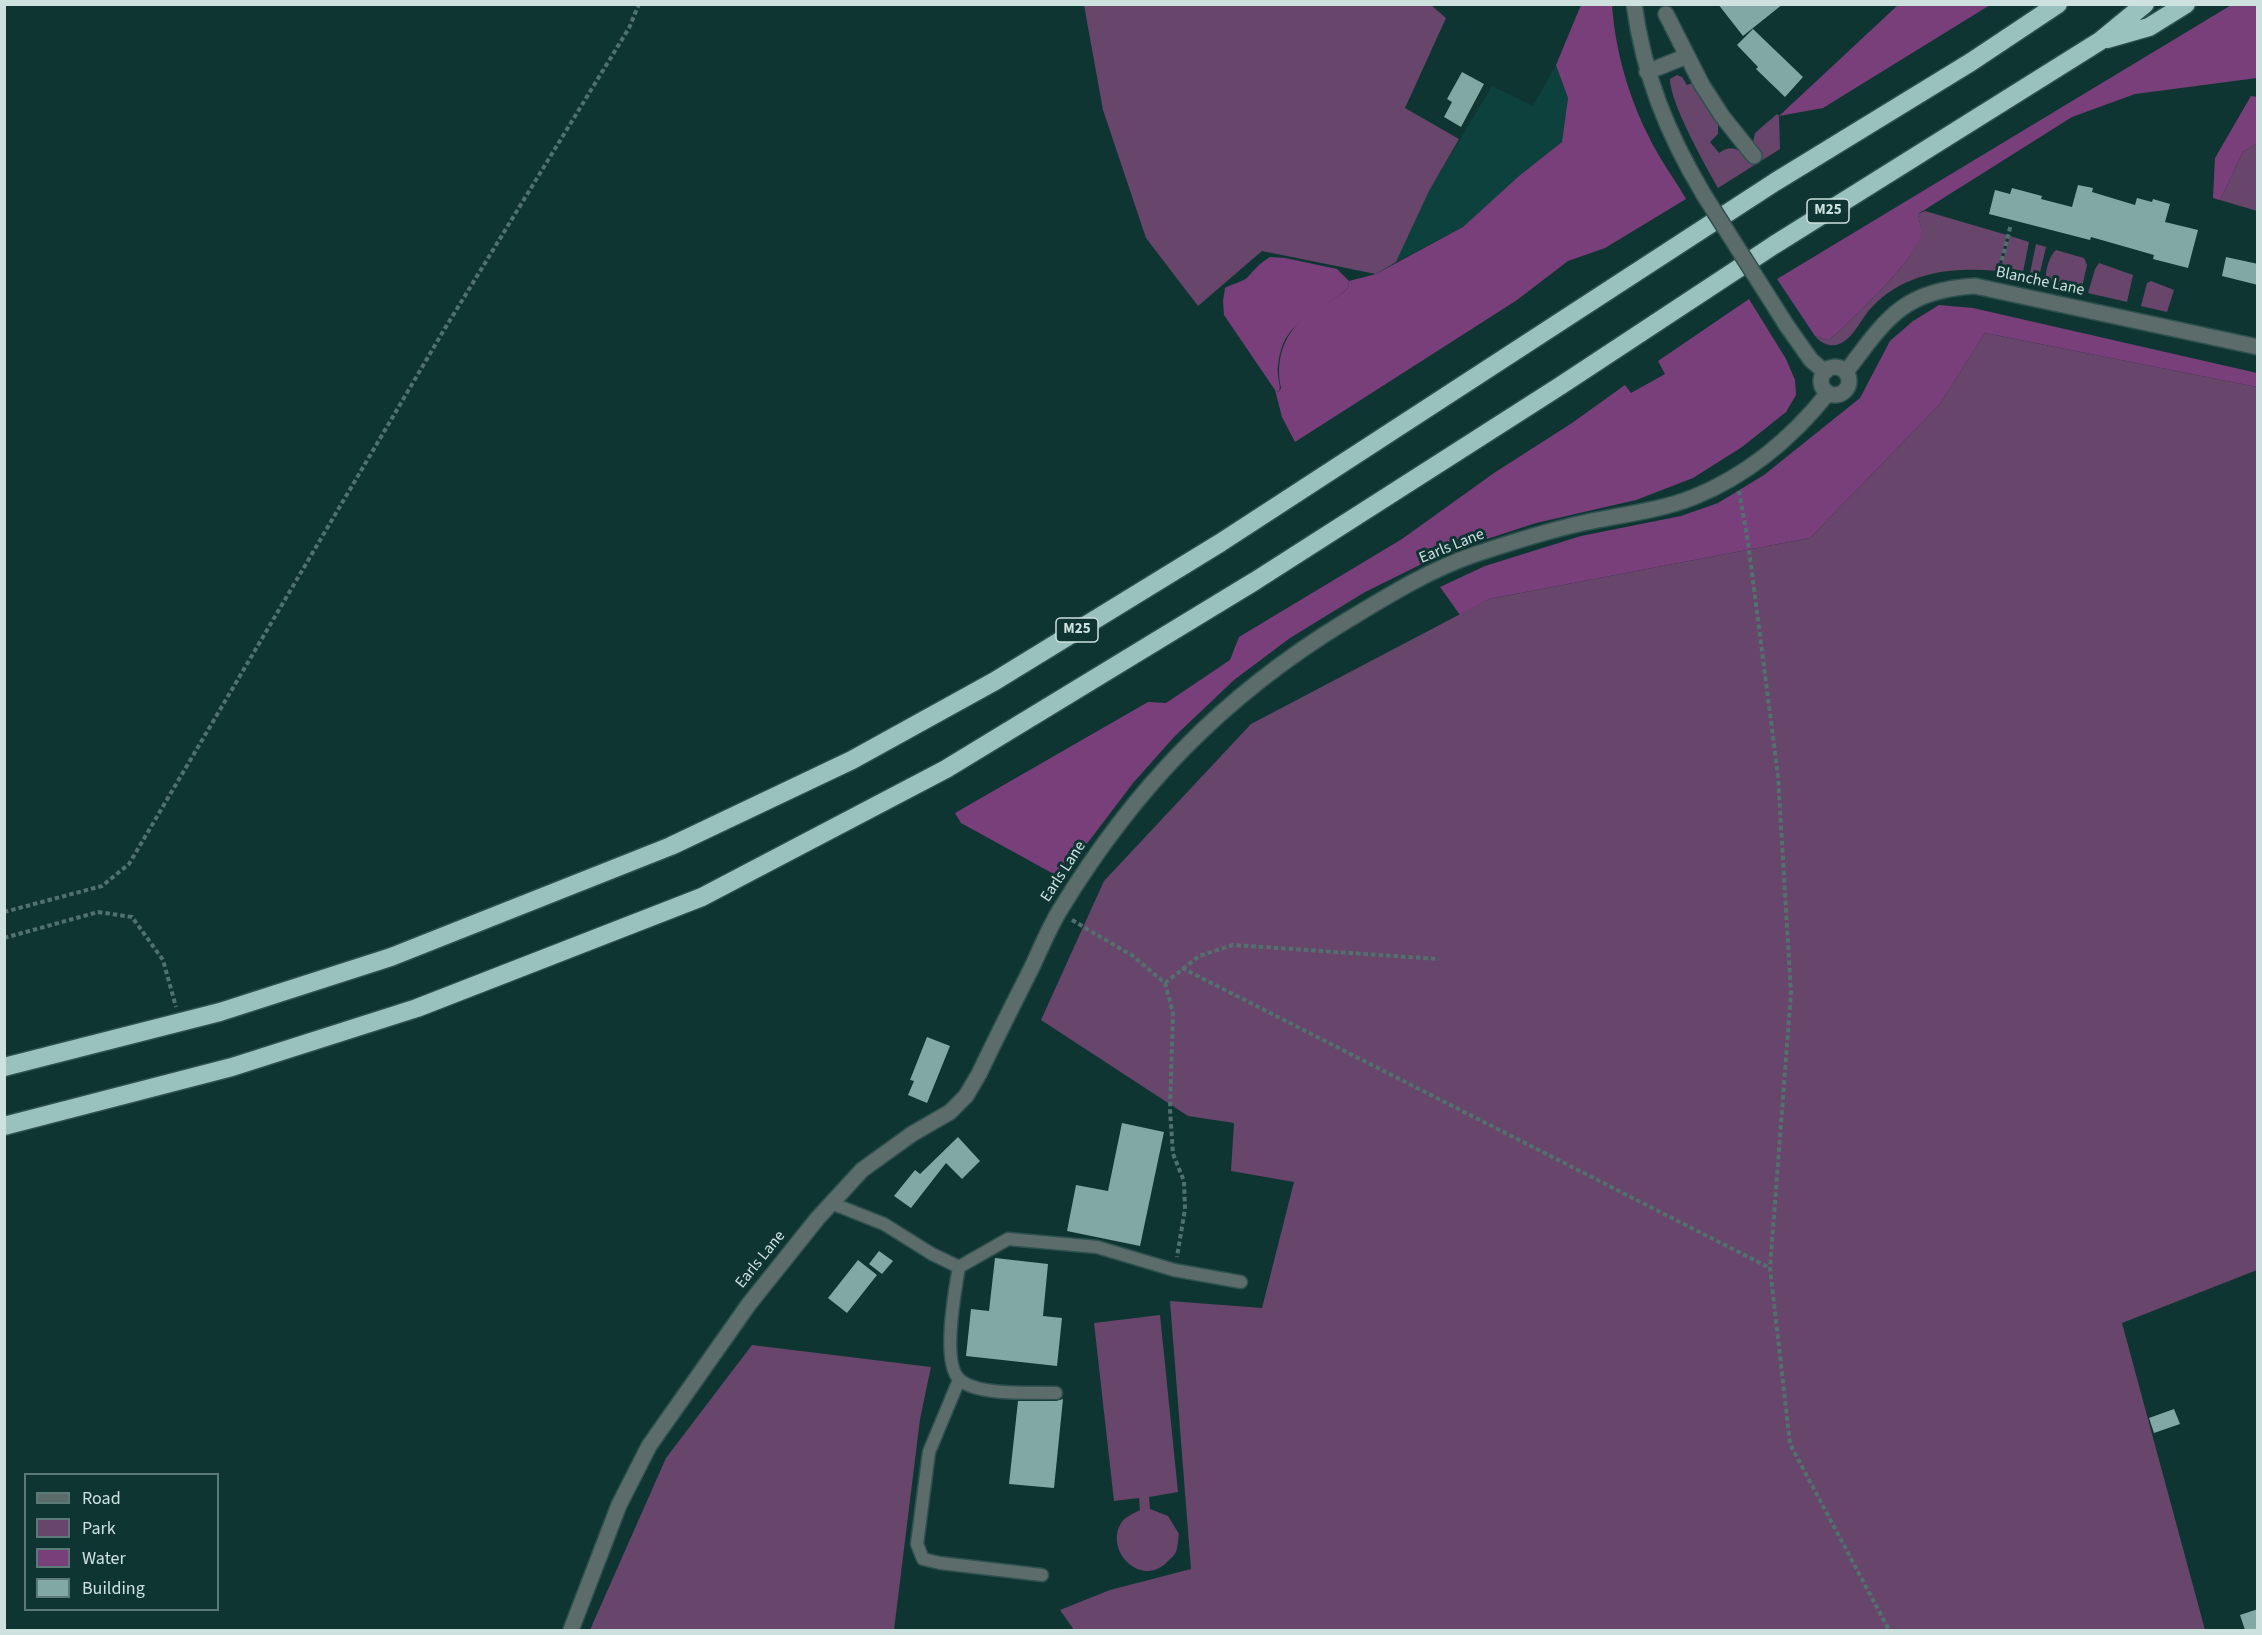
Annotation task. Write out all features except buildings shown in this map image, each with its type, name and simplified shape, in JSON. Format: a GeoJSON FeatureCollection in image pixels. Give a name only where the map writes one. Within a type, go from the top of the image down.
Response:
{"type":"FeatureCollection","features":[{"type":"Feature","properties":{"kind":"highway","name":"M25"},"geometry":{"type":"LineString","coordinates":[[4,1067],[220,1012],[391,957],[671,846],[852,760],[995,681],[1220,543],[1726,213],[1971,62],[2058,4]]}},
{"type":"Feature","properties":{"kind":"highway","name":"M25"},"geometry":{"type":"LineString","coordinates":[[4,1126],[232,1067],[417,1008],[702,897],[946,769],[1256,581],[1560,386],[1774,245],[2100,41],[2145,4]]}},
{"type":"Feature","properties":{"kind":"highway","name":"M25"},"geometry":{"type":"LineString","coordinates":[[2100,41],[2148,27],[2186,4]]}},
{"type":"Feature","properties":{"kind":"street"},"geometry":{"type":"LineString","coordinates":[[1634,4],[1639,41],[1647,72],[1681,157],[1787,326],[1811,360],[1825,372]]}},
{"type":"Feature","properties":{"kind":"street"},"geometry":{"type":"LineString","coordinates":[[1666,14],[1687,56],[1722,116],[1755,156]]}},
{"type":"Feature","properties":{"kind":"street"},"geometry":{"type":"LineString","coordinates":[[1647,72],[1687,56]]}},
{"type":"Feature","properties":{"kind":"street","name":"Blanche Lane"},"geometry":{"type":"LineString","coordinates":[[1846,372],[1889,318],[1906,304],[1924,295],[1948,288],[1975,286],[2258,347]]}},
{"type":"Feature","properties":{"kind":"street"},"geometry":{"type":"LineString","coordinates":[[1833,368],[1846,372],[1849,380],[1847,389],[1840,394],[1828,393],[1821,381],[1825,372],[1833,368]]}},
{"type":"Feature","properties":{"kind":"street","name":"Earls Lane"},"geometry":{"type":"LineString","coordinates":[[571,1630],[619,1505],[649,1446],[749,1304],[831,1203],[862,1170],[912,1134],[950,1112],[966,1096],[1059,912],[1119,822],[1161,771],[1206,725],[1299,650],[1396,591],[1469,556],[1580,524],[1693,498],[1762,459],[1788,437],[1828,393]]}},
{"type":"Feature","properties":{"kind":"lane"},"geometry":{"type":"LineString","coordinates":[[831,1203],[884,1224],[932,1254],[959,1267]]}},
{"type":"Feature","properties":{"kind":"lane"},"geometry":{"type":"LineString","coordinates":[[1056,1393],[987,1390],[959,1380],[952,1367],[950,1316],[959,1267],[1008,1239],[1097,1247],[1174,1270],[1241,1282]]}},
{"type":"Feature","properties":{"kind":"lane"},"geometry":{"type":"LineString","coordinates":[[959,1380],[929,1452],[917,1544],[922,1559],[1042,1575]]}},
{"type":"Feature","properties":{"kind":"path"},"geometry":{"type":"LineString","coordinates":[[4,912],[102,886],[129,864],[444,330],[629,28],[639,4]]}},
{"type":"Feature","properties":{"kind":"path"},"geometry":{"type":"LineString","coordinates":[[1994,291],[2011,224]]}},
{"type":"Feature","properties":{"kind":"path"},"geometry":{"type":"LineString","coordinates":[[1736,475],[1748,542],[1778,776],[1791,993],[1770,1268],[1790,1443],[1889,1630]]}},
{"type":"Feature","properties":{"kind":"path"},"geometry":{"type":"LineString","coordinates":[[4,938],[98,912],[132,917],[163,960],[181,1022]]}},
{"type":"Feature","properties":{"kind":"path"},"geometry":{"type":"LineString","coordinates":[[1059,912],[1133,956],[1165,982],[1173,1013],[1170,1110],[1173,1154],[1184,1181],[1185,1209],[1174,1270]]}},
{"type":"Feature","properties":{"kind":"path"},"geometry":{"type":"LineString","coordinates":[[1165,982],[1199,956],[1233,945],[1440,959]]}},
{"type":"Feature","properties":{"kind":"path"},"geometry":{"type":"LineString","coordinates":[[1182,968],[1770,1268]]}},
{"type":"Feature","properties":{"kind":"shaded area"},"geometry":{"type":"Polygon","coordinates":[[[2233,4],[2257,5],[2257,78],[2135,94],[2072,117],[1918,214],[1921,237],[1894,276],[1829,340],[1815,336],[1777,279],[2233,4]]]}},
{"type":"Feature","properties":{"kind":"shaded area"},"geometry":{"type":"Polygon","coordinates":[[[1581,5],[1612,5],[1619,55],[1634,104],[1652,143],[1686,199],[1605,248],[1568,261],[1517,300],[1295,442],[1282,417],[1275,390],[1279,392],[1281,388],[1280,358],[1291,332],[1305,317],[1348,288],[1349,281],[1376,274],[1463,227],[1519,176],[1562,142],[1568,98],[1556,65],[1581,5]]]}},
{"type":"Feature","properties":{"kind":"shaded area"},"geometry":{"type":"Polygon","coordinates":[[[1898,5],[1990,5],[1823,108],[1779,116],[1898,5]]]}},
{"type":"Feature","properties":{"kind":"shaded area"},"geometry":{"type":"Polygon","coordinates":[[[1556,65],[1568,98],[1562,142],[1519,176],[1463,227],[1396,262],[1429,191],[1492,86],[1533,106],[1556,65]]]}},
{"type":"Feature","properties":{"kind":"shaded area"},"geometry":{"type":"Polygon","coordinates":[[[2251,96],[2257,97],[2257,143],[2243,152],[2220,200],[2213,198],[2215,158],[2251,96]]]}},
{"type":"Feature","properties":{"kind":"shaded area"},"geometry":{"type":"Polygon","coordinates":[[[1749,299],[1786,359],[1795,380],[1796,395],[1786,412],[1742,447],[1693,478],[1636,500],[1536,523],[1444,553],[1365,592],[1290,638],[1234,680],[1175,736],[1133,783],[1061,878],[961,823],[955,813],[1148,702],[1166,703],[1230,660],[1239,637],[1402,539],[1494,473],[1572,423],[1625,385],[1631,393],[1665,374],[1658,361],[1749,299]]]}},
{"type":"Feature","properties":{"kind":"shaded area"},"geometry":{"type":"Polygon","coordinates":[[[1939,305],[1973,308],[2257,373],[2257,387],[1985,333],[1940,404],[1810,538],[1489,599],[1460,615],[1440,587],[1485,566],[1581,536],[1681,516],[1718,503],[1764,475],[1860,398],[1890,341],[1913,321],[1939,305]]]}},
{"type":"Feature","properties":{"kind":"green space"},"geometry":{"type":"Polygon","coordinates":[[[1084,5],[1431,5],[1446,18],[1405,108],[1459,139],[1429,191],[1396,262],[1376,274],[1262,251],[1198,306],[1146,238],[1103,110],[1084,5]]]}},
{"type":"Feature","properties":{"kind":"green space"},"geometry":{"type":"Polygon","coordinates":[[[1677,75],[1682,77],[1687,85],[1693,83],[1718,123],[1718,134],[1710,142],[1719,153],[1732,148],[1748,160],[1760,151],[1753,142],[1755,133],[1777,114],[1779,116],[1780,149],[1718,188],[1689,134],[1676,103],[1670,79],[1677,75]]]}},
{"type":"Feature","properties":{"kind":"green space"},"geometry":{"type":"Polygon","coordinates":[[[2257,143],[2257,211],[2220,200],[2243,152],[2257,143]]]}},
{"type":"Feature","properties":{"kind":"green space"},"geometry":{"type":"Polygon","coordinates":[[[1925,211],[2007,235],[1997,271],[1946,271],[1914,279],[1885,295],[1843,342],[1831,345],[1818,339],[1815,336],[1829,340],[1906,262],[1921,235],[1918,214],[1925,211]]]}},
{"type":"Feature","properties":{"kind":"green space"},"geometry":{"type":"Polygon","coordinates":[[[2010,236],[2029,242],[2022,277],[2000,271],[2010,236]]]}},
{"type":"Feature","properties":{"kind":"green space"},"geometry":{"type":"Polygon","coordinates":[[[2036,244],[2046,247],[2038,281],[2029,278],[2036,244]]]}},
{"type":"Feature","properties":{"kind":"green space"},"geometry":{"type":"Polygon","coordinates":[[[2056,250],[2084,258],[2087,265],[2081,292],[2047,285],[2047,266],[2056,250]]]}},
{"type":"Feature","properties":{"kind":"green space"},"geometry":{"type":"Polygon","coordinates":[[[2099,263],[2133,275],[2127,302],[2088,293],[2099,263]]]}},
{"type":"Feature","properties":{"kind":"green space"},"geometry":{"type":"Polygon","coordinates":[[[2151,281],[2174,290],[2167,312],[2141,306],[2147,283],[2151,281]]]}},
{"type":"Feature","properties":{"kind":"green space"},"geometry":{"type":"Polygon","coordinates":[[[1985,333],[2257,387],[2257,1270],[2122,1323],[2205,1630],[1074,1630],[1060,1610],[1110,1590],[1191,1569],[1170,1301],[1262,1308],[1294,1182],[1231,1171],[1234,1123],[1188,1116],[1041,1020],[1104,881],[1251,724],[1489,599],[1810,538],[1940,404],[1985,333]]]}},
{"type":"Feature","properties":{"kind":"green space"},"geometry":{"type":"Polygon","coordinates":[[[1160,1315],[1178,1492],[1149,1497],[1150,1509],[1168,1516],[1179,1534],[1177,1550],[1173,1556],[1157,1569],[1147,1571],[1137,1569],[1128,1563],[1121,1555],[1118,1545],[1117,1534],[1121,1523],[1140,1510],[1139,1498],[1114,1501],[1094,1323],[1160,1315]]]}},
{"type":"Feature","properties":{"kind":"green space"},"geometry":{"type":"Polygon","coordinates":[[[752,1345],[931,1367],[920,1419],[894,1630],[590,1630],[666,1458],[752,1345]]]}},
{"type":"Feature","properties":{"kind":"water"},"geometry":{"type":"Polygon","coordinates":[[[1270,257],[1337,269],[1349,281],[1348,288],[1300,322],[1286,339],[1278,362],[1279,392],[1275,390],[1224,315],[1223,301],[1225,288],[1246,279],[1270,257]]]}}]}
